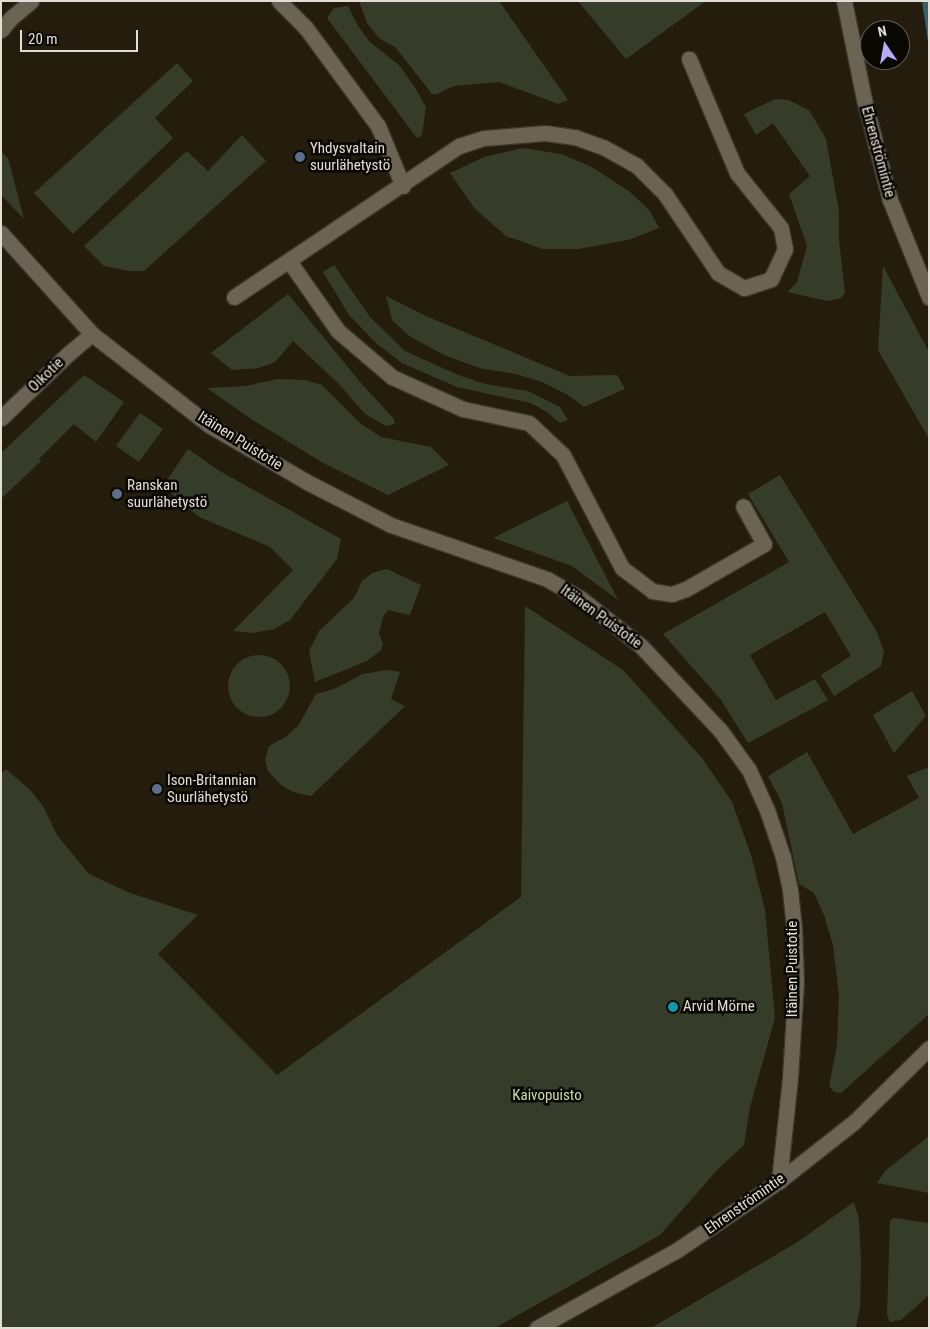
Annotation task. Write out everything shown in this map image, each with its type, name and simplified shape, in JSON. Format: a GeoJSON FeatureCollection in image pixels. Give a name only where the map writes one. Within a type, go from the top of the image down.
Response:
{"type":"FeatureCollection","features":[{"type":"Feature","properties":{"kind":"street"},"geometry":{"type":"LineString","coordinates":[[1,30],[11,18],[31,1]]}},
{"type":"Feature","properties":{"kind":"street"},"geometry":{"type":"LineString","coordinates":[[279,1],[306,28],[378,126],[403,186]]}},
{"type":"Feature","properties":{"kind":"street","name":"Ehrenströmintie"},"geometry":{"type":"LineString","coordinates":[[844,1],[864,99],[890,200],[929,297]]}},
{"type":"Feature","properties":{"kind":"street"},"geometry":{"type":"LineString","coordinates":[[234,297],[403,186],[459,146],[484,138],[545,133],[575,137],[603,147],[637,166],[665,194],[718,273],[744,288],[771,279],[785,249],[781,228],[737,173],[689,59]]}},
{"type":"Feature","properties":{"kind":"street","name":"Itäinen Puistotie"},"geometry":{"type":"LineString","coordinates":[[1,233],[92,334],[209,425],[307,482],[391,525],[547,579],[580,598],[641,646],[720,730],[748,770],[767,810],[783,857],[790,890],[794,927],[796,982],[790,1078],[779,1181]]}},
{"type":"Feature","properties":{"kind":"street"},"geometry":{"type":"LineString","coordinates":[[289,261],[338,332],[392,377],[463,409],[529,423],[563,455],[622,568],[652,591],[672,594],[686,589],[764,544],[743,506]]}},
{"type":"Feature","properties":{"kind":"street","name":"Oikotie"},"geometry":{"type":"LineString","coordinates":[[1,418],[68,354],[92,334]]}},
{"type":"Feature","properties":{"kind":"street","name":"Ehrenströmintie"},"geometry":{"type":"LineString","coordinates":[[537,1328],[677,1250],[779,1181],[854,1122],[929,1048]]}},
{"type":"Feature","properties":{"kind":"green space"},"geometry":{"type":"Polygon","coordinates":[[[359,1],[499,1],[568,100],[558,104],[499,82],[454,86],[437,94],[432,94],[396,48],[379,38],[367,23],[359,1]]]}},
{"type":"Feature","properties":{"kind":"green space"},"geometry":{"type":"Polygon","coordinates":[[[578,1],[706,1],[626,59],[578,1]]]}},
{"type":"Feature","properties":{"kind":"green space"},"geometry":{"type":"Polygon","coordinates":[[[348,6],[358,26],[370,42],[400,66],[426,107],[422,135],[417,138],[327,18],[334,8],[348,6]]]}},
{"type":"Feature","properties":{"kind":"green space"},"geometry":{"type":"Polygon","coordinates":[[[177,63],[193,81],[155,118],[173,138],[73,234],[34,193],[177,63]]]}},
{"type":"Feature","properties":{"kind":"green space"},"geometry":{"type":"Polygon","coordinates":[[[775,99],[788,100],[809,110],[826,139],[839,211],[839,240],[845,293],[841,298],[827,301],[788,292],[797,282],[807,246],[789,194],[810,176],[773,123],[756,135],[744,114],[775,99]]]}},
{"type":"Feature","properties":{"kind":"green space"},"geometry":{"type":"Polygon","coordinates":[[[242,135],[266,161],[144,271],[129,271],[104,266],[84,246],[187,151],[208,171],[242,135]]]}},
{"type":"Feature","properties":{"kind":"green space"},"geometry":{"type":"Polygon","coordinates":[[[523,148],[561,154],[592,167],[630,192],[650,211],[659,228],[628,240],[578,249],[543,249],[506,236],[475,209],[450,173],[484,157],[523,148]]]}},
{"type":"Feature","properties":{"kind":"green space"},"geometry":{"type":"Polygon","coordinates":[[[1,151],[8,158],[24,219],[1,195],[1,151]]]}},
{"type":"Feature","properties":{"kind":"green space"},"geometry":{"type":"Polygon","coordinates":[[[334,265],[370,317],[405,351],[458,375],[485,384],[528,391],[560,407],[568,420],[560,423],[547,412],[531,403],[457,387],[402,363],[377,344],[349,315],[323,272],[334,265]]]}},
{"type":"Feature","properties":{"kind":"green space"},"geometry":{"type":"Polygon","coordinates":[[[883,266],[929,352],[929,439],[878,350],[883,266]]]}},
{"type":"Feature","properties":{"kind":"green space"},"geometry":{"type":"Polygon","coordinates":[[[288,294],[361,383],[394,419],[395,424],[386,426],[365,414],[339,384],[293,341],[275,362],[259,368],[232,370],[211,353],[288,294]]]}},
{"type":"Feature","properties":{"kind":"green space"},"geometry":{"type":"Polygon","coordinates":[[[386,296],[426,316],[570,376],[617,375],[625,389],[584,407],[568,395],[542,382],[516,374],[483,369],[444,355],[409,336],[392,320],[386,296]]]}},
{"type":"Feature","properties":{"kind":"green space"},"geometry":{"type":"Polygon","coordinates":[[[84,375],[124,402],[96,442],[74,424],[39,459],[41,461],[1,499],[1,453],[84,375]]]}},
{"type":"Feature","properties":{"kind":"green space"},"geometry":{"type":"Polygon","coordinates":[[[278,379],[305,380],[322,385],[360,423],[381,437],[431,447],[449,465],[388,495],[325,464],[251,419],[207,388],[245,386],[278,379]]]}},
{"type":"Feature","properties":{"kind":"green space"},"geometry":{"type":"Polygon","coordinates":[[[140,413],[163,429],[139,462],[116,446],[140,413]]]}},
{"type":"Feature","properties":{"kind":"green space"},"geometry":{"type":"Polygon","coordinates":[[[188,449],[218,470],[341,539],[337,559],[290,620],[274,629],[252,633],[233,631],[293,570],[270,547],[199,517],[163,486],[188,449]]]}},
{"type":"Feature","properties":{"kind":"green space"},"geometry":{"type":"Polygon","coordinates":[[[780,475],[877,632],[884,652],[881,666],[834,696],[821,675],[851,656],[825,612],[750,655],[776,700],[815,679],[828,700],[748,743],[721,700],[663,634],[789,562],[748,494],[780,475]]]}},
{"type":"Feature","properties":{"kind":"green space"},"geometry":{"type":"Polygon","coordinates":[[[567,501],[618,600],[572,566],[493,538],[567,501]]]}},
{"type":"Feature","properties":{"kind":"green space"},"geometry":{"type":"Polygon","coordinates":[[[387,569],[421,585],[410,615],[388,610],[383,617],[379,633],[383,645],[381,650],[367,661],[315,682],[309,651],[319,631],[354,598],[362,581],[372,573],[387,569]]]}},
{"type":"Feature","properties":{"kind":"green space","name":"Kaivopuisto"},"geometry":{"type":"Polygon","coordinates":[[[525,606],[623,670],[702,758],[732,802],[751,855],[765,910],[775,1018],[750,1107],[744,1145],[718,1169],[660,1235],[495,1328],[1,1328],[1,774],[6,769],[31,791],[43,806],[57,835],[89,874],[130,893],[198,915],[158,954],[277,1075],[521,897],[525,606]]]}},
{"type":"Feature","properties":{"kind":"green space"},"geometry":{"type":"Polygon","coordinates":[[[259,655],[271,657],[281,664],[288,674],[290,686],[288,698],[281,708],[271,715],[259,717],[247,715],[237,708],[230,698],[228,686],[230,674],[237,664],[247,657],[259,655]]]}},
{"type":"Feature","properties":{"kind":"green space"},"geometry":{"type":"Polygon","coordinates":[[[386,670],[400,672],[391,699],[405,706],[311,796],[293,792],[282,786],[268,771],[265,760],[269,746],[284,738],[298,726],[316,694],[334,689],[363,674],[386,670]]]}},
{"type":"Feature","properties":{"kind":"green space"},"geometry":{"type":"Polygon","coordinates":[[[912,691],[926,716],[894,753],[873,715],[912,691]]]}},
{"type":"Feature","properties":{"kind":"green space"},"geometry":{"type":"Polygon","coordinates":[[[807,752],[853,834],[919,798],[907,776],[929,767],[929,1014],[841,1093],[834,1092],[829,1086],[837,1045],[839,995],[833,945],[824,915],[814,893],[799,884],[782,803],[768,776],[807,752]]]}},
{"type":"Feature","properties":{"kind":"green space"},"geometry":{"type":"Polygon","coordinates":[[[929,1136],[929,1193],[877,1183],[885,1171],[929,1136]]]}},
{"type":"Feature","properties":{"kind":"green space"},"geometry":{"type":"Polygon","coordinates":[[[854,1202],[859,1219],[861,1262],[860,1307],[856,1328],[651,1328],[796,1243],[854,1202]]]}},
{"type":"Feature","properties":{"kind":"green space"},"geometry":{"type":"Polygon","coordinates":[[[894,1218],[929,1223],[929,1295],[901,1320],[890,1322],[887,1315],[890,1220],[894,1218]]]}},
{"type":"Feature","properties":{"kind":"water"},"geometry":{"type":"Polygon","coordinates":[[[922,1],[929,1],[929,49],[922,1]]]}},
{"type":"Feature","properties":{"kind":"place","name":"Yhdysvaltain suurlähetystö"},"geometry":{"type":"Point","coordinates":[300,157]}},
{"type":"Feature","properties":{"kind":"place","name":"Ranskan suurlähetystö"},"geometry":{"type":"Point","coordinates":[117,494]}},
{"type":"Feature","properties":{"kind":"place","name":"Ison-Britannian Suurlähetystö"},"geometry":{"type":"Point","coordinates":[157,789]}},
{"type":"Feature","properties":{"kind":"place","name":"Arvid Mörne"},"geometry":{"type":"Point","coordinates":[673,1007]}}]}
